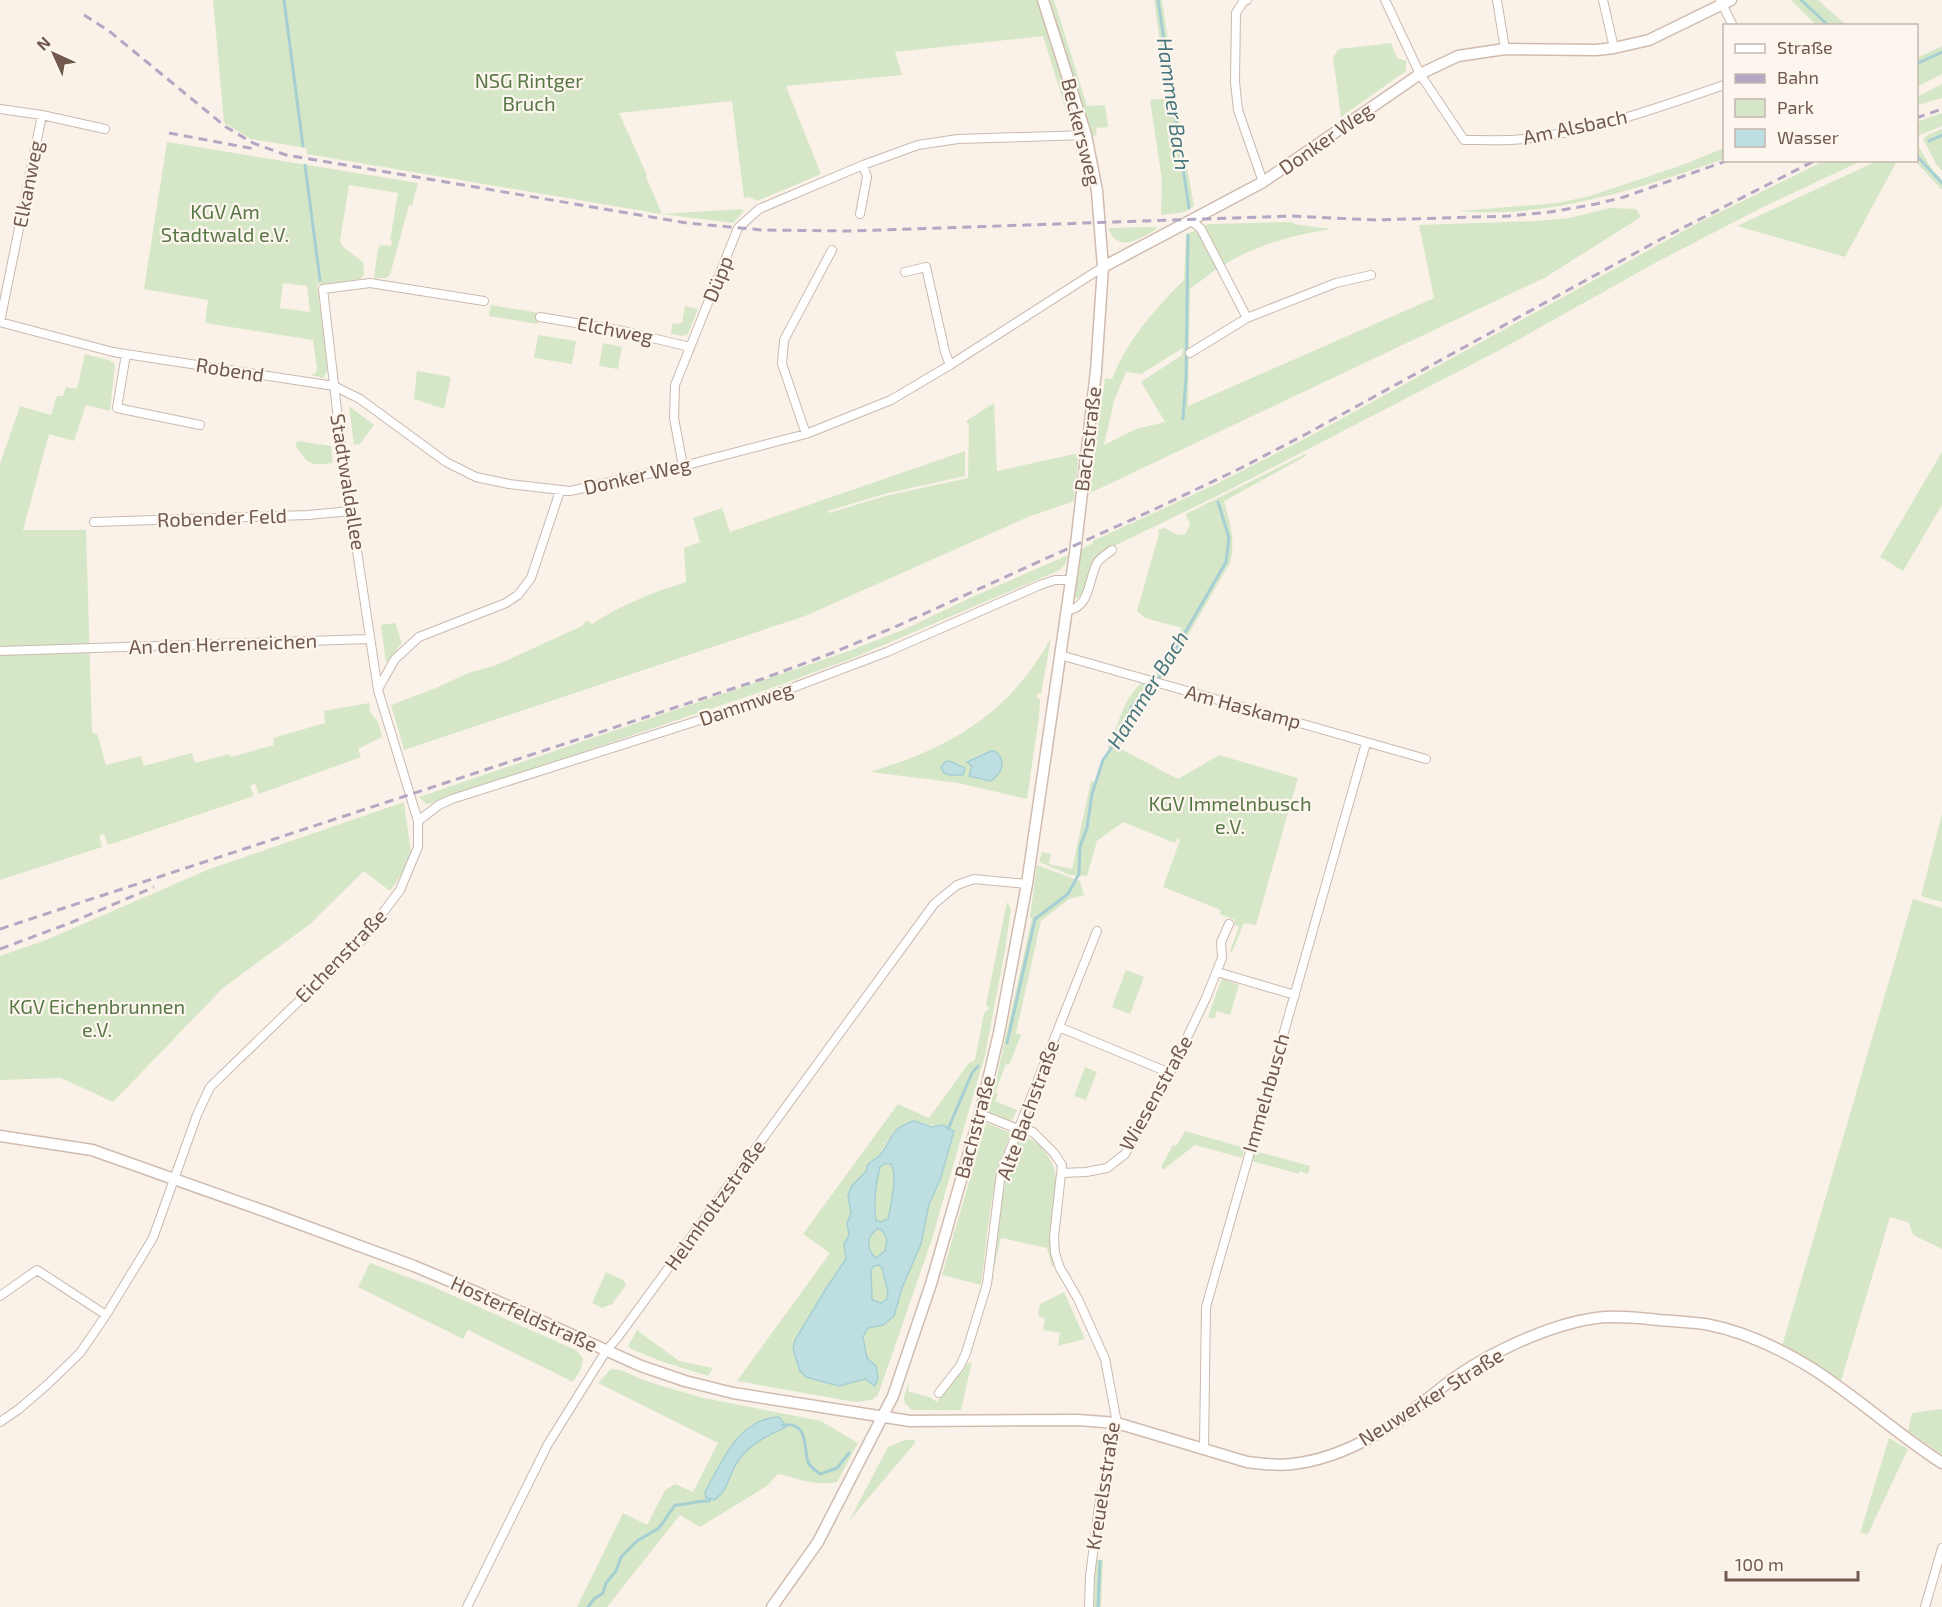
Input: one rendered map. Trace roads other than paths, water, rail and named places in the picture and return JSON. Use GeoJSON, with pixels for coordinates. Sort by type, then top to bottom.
{"type":"FeatureCollection","features":[{"type":"Feature","properties":{"kind":"street","name":"Beckersweg"},"geometry":{"type":"LineString","coordinates":[[1043,0],[1086,135],[1097,191],[1103,267]]}},
{"type":"Feature","properties":{"kind":"street"},"geometry":{"type":"LineString","coordinates":[[1247,0],[1236,13],[1235,82],[1238,110],[1263,182]]}},
{"type":"Feature","properties":{"kind":"street"},"geometry":{"type":"LineString","coordinates":[[1385,0],[1420,74]]}},
{"type":"Feature","properties":{"kind":"street"},"geometry":{"type":"LineString","coordinates":[[1497,0],[1505,49]]}},
{"type":"Feature","properties":{"kind":"street"},"geometry":{"type":"LineString","coordinates":[[1603,0],[1614,48]]}},
{"type":"Feature","properties":{"kind":"street"},"geometry":{"type":"LineString","coordinates":[[1725,1],[1732,24]]}},
{"type":"Feature","properties":{"kind":"street","name":"Donker Weg"},"geometry":{"type":"LineString","coordinates":[[334,386],[360,399],[446,462],[476,477],[560,491],[570,491],[682,466],[806,434],[891,400],[1103,267],[1263,182],[1420,74],[1458,56],[1505,49],[1596,50],[1614,48],[1649,40],[1725,1]]}},
{"type":"Feature","properties":{"kind":"street","name":"Am Alsbach"},"geometry":{"type":"LineString","coordinates":[[1420,74],[1464,140],[1523,140],[1557,134],[1636,114],[1723,86]]}},
{"type":"Feature","properties":{"kind":"street","name":"Elkanweg"},"geometry":{"type":"LineString","coordinates":[[0,109],[42,115],[105,129]]}},
{"type":"Feature","properties":{"kind":"street","name":"Elkanweg"},"geometry":{"type":"LineString","coordinates":[[0,322],[42,115]]}},
{"type":"Feature","properties":{"kind":"street","name":"Düpp"},"geometry":{"type":"LineString","coordinates":[[682,466],[674,418],[675,385],[738,228],[759,209],[863,165],[918,145],[958,139],[1086,135]]}},
{"type":"Feature","properties":{"kind":"street"},"geometry":{"type":"LineString","coordinates":[[860,214],[867,177],[863,165]]}},
{"type":"Feature","properties":{"kind":"street"},"geometry":{"type":"LineString","coordinates":[[1191,220],[1201,229],[1247,318]]}},
{"type":"Feature","properties":{"kind":"street"},"geometry":{"type":"LineString","coordinates":[[806,434],[782,364],[784,340],[832,250]]}},
{"type":"Feature","properties":{"kind":"street"},"geometry":{"type":"LineString","coordinates":[[905,272],[926,267],[950,365]]}},
{"type":"Feature","properties":{"kind":"street","name":"Bachstraße"},"geometry":{"type":"LineString","coordinates":[[772,1607],[818,1542],[893,1396],[917,1328],[980,1114],[999,1033],[1027,884],[1067,610],[1096,371],[1103,267]]}},
{"type":"Feature","properties":{"kind":"street"},"geometry":{"type":"LineString","coordinates":[[1190,353],[1247,318],[1336,283],[1371,275]]}},
{"type":"Feature","properties":{"kind":"street","name":"Stadtwaldallee"},"geometry":{"type":"LineString","coordinates":[[378,690],[351,511],[323,289],[370,284],[390,285],[484,301]]}},
{"type":"Feature","properties":{"kind":"street","name":"Elchweg"},"geometry":{"type":"LineString","coordinates":[[540,317],[623,331],[690,347]]}},
{"type":"Feature","properties":{"kind":"street","name":"Robend"},"geometry":{"type":"LineString","coordinates":[[0,322],[126,354],[334,386]]}},
{"type":"Feature","properties":{"kind":"street"},"geometry":{"type":"LineString","coordinates":[[126,354],[117,408],[200,425]]}},
{"type":"Feature","properties":{"kind":"street"},"geometry":{"type":"LineString","coordinates":[[378,690],[394,659],[419,637],[506,603],[518,595],[531,578],[560,491]]}},
{"type":"Feature","properties":{"kind":"street","name":"Robender Feld"},"geometry":{"type":"LineString","coordinates":[[94,522],[308,515],[351,511]]}},
{"type":"Feature","properties":{"kind":"street"},"geometry":{"type":"LineString","coordinates":[[1067,610],[1074,610],[1082,604],[1097,564],[1112,550]]}},
{"type":"Feature","properties":{"kind":"street","name":"Dammweg"},"geometry":{"type":"LineString","coordinates":[[418,820],[452,799],[744,706],[887,652],[1048,582],[1071,580]]}},
{"type":"Feature","properties":{"kind":"street","name":"An den Herreneichen"},"geometry":{"type":"LineString","coordinates":[[0,651],[369,639]]}},
{"type":"Feature","properties":{"kind":"street","name":"Am Haskamp"},"geometry":{"type":"LineString","coordinates":[[1060,655],[1426,759]]}},
{"type":"Feature","properties":{"kind":"street","name":"Eichenstraße"},"geometry":{"type":"LineString","coordinates":[[0,1422],[41,1390],[80,1353],[106,1315],[153,1238],[197,1115],[210,1087],[363,939],[400,890],[418,847],[418,820],[378,690]]}},
{"type":"Feature","properties":{"kind":"street","name":"Immelnbusch"},"geometry":{"type":"LineString","coordinates":[[1204,1448],[1206,1307],[1366,743]]}},
{"type":"Feature","properties":{"kind":"street","name":"Helmholtzstraße"},"geometry":{"type":"LineString","coordinates":[[467,1607],[548,1444],[606,1351],[939,898],[957,885],[974,879],[1027,884]]}},
{"type":"Feature","properties":{"kind":"street","name":"Wiesenstraße"},"geometry":{"type":"LineString","coordinates":[[1062,1173],[1107,1168],[1125,1154],[1170,1073],[1217,972],[1222,958],[1221,942],[1229,924]]}},
{"type":"Feature","properties":{"kind":"street","name":"Alte Bachstraße"},"geometry":{"type":"LineString","coordinates":[[939,1393],[960,1366],[969,1344],[987,1284],[1001,1173],[1097,931]]}},
{"type":"Feature","properties":{"kind":"street"},"geometry":{"type":"LineString","coordinates":[[1217,972],[1295,995]]}},
{"type":"Feature","properties":{"kind":"street"},"geometry":{"type":"LineString","coordinates":[[1059,1027],[1170,1073]]}},
{"type":"Feature","properties":{"kind":"street"},"geometry":{"type":"LineString","coordinates":[[980,1114],[1018,1129],[1033,1132],[1062,1165],[1062,1173]]}},
{"type":"Feature","properties":{"kind":"street","name":"Hosterfeldstraße"},"geometry":{"type":"LineString","coordinates":[[0,1136],[92,1150],[414,1266],[648,1369],[685,1381],[733,1393],[882,1418]]}},
{"type":"Feature","properties":{"kind":"street","name":"Kreuelsstraße"},"geometry":{"type":"LineString","coordinates":[[1062,1173],[1054,1237],[1055,1253],[1060,1268],[1078,1299],[1105,1359],[1117,1423],[1099,1506],[1090,1576],[1089,1607]]}},
{"type":"Feature","properties":{"kind":"street"},"geometry":{"type":"LineString","coordinates":[[0,1296],[37,1270],[106,1315]]}},
{"type":"Feature","properties":{"kind":"street","name":"Neuwerker Straße"},"geometry":{"type":"LineString","coordinates":[[882,1418],[921,1421],[1078,1420],[1117,1423],[1247,1462],[1293,1464],[1351,1447],[1384,1431],[1407,1416],[1455,1377],[1481,1362],[1562,1325],[1598,1318],[1640,1318],[1705,1324],[1768,1345],[1814,1370],[1942,1463]]}},
{"type":"Feature","properties":{"kind":"street"},"geometry":{"type":"LineString","coordinates":[[1924,1607],[1942,1548]]}},
{"type":"Feature","properties":{"kind":"water"},"geometry":{"type":"Polygon","coordinates":[[[995,751],[1001,759],[1002,767],[998,775],[990,781],[969,776],[972,766],[967,762],[995,751]]]}},
{"type":"Feature","properties":{"kind":"water"},"geometry":{"type":"Polygon","coordinates":[[[949,761],[965,768],[963,775],[944,773],[941,767],[949,761]]]}},
{"type":"Feature","properties":{"kind":"water"},"geometry":{"type":"Polygon","coordinates":[[[914,1121],[932,1127],[943,1125],[954,1131],[940,1180],[929,1204],[921,1244],[902,1288],[894,1316],[883,1325],[868,1328],[863,1337],[867,1358],[876,1366],[878,1378],[875,1386],[865,1379],[839,1386],[806,1377],[800,1371],[793,1349],[795,1340],[846,1259],[844,1244],[849,1235],[847,1224],[851,1213],[848,1196],[851,1187],[867,1170],[868,1164],[884,1150],[892,1135],[905,1124],[914,1121]],[[886,1163],[880,1167],[875,1193],[876,1220],[880,1222],[888,1219],[893,1191],[893,1169],[891,1164],[886,1163]],[[877,1229],[869,1239],[869,1247],[876,1258],[885,1251],[887,1239],[882,1230],[877,1229]],[[879,1265],[874,1266],[871,1270],[872,1300],[881,1303],[887,1299],[888,1292],[882,1268],[879,1265]]]}},
{"type":"Feature","properties":{"kind":"water"},"geometry":{"type":"Polygon","coordinates":[[[777,1417],[786,1427],[746,1451],[736,1464],[722,1493],[714,1500],[706,1498],[705,1492],[733,1444],[752,1426],[763,1420],[777,1417]]]}},
{"type":"Feature","properties":{"kind":"waterway"},"geometry":{"type":"LineString","coordinates":[[284,0],[303,146]]}},
{"type":"Feature","properties":{"kind":"waterway","name":"Hammer Bach"},"geometry":{"type":"LineString","coordinates":[[1158,0],[1189,208]]}},
{"type":"Feature","properties":{"kind":"waterway"},"geometry":{"type":"LineString","coordinates":[[1801,0],[1827,24]]}},
{"type":"Feature","properties":{"kind":"waterway"},"geometry":{"type":"LineString","coordinates":[[1918,63],[1942,52]]}},
{"type":"Feature","properties":{"kind":"waterway"},"geometry":{"type":"LineString","coordinates":[[1929,141],[1942,135]]}},
{"type":"Feature","properties":{"kind":"waterway"},"geometry":{"type":"LineString","coordinates":[[1918,157],[1942,183]]}},
{"type":"Feature","properties":{"kind":"waterway"},"geometry":{"type":"LineString","coordinates":[[305,165],[320,280]]}},
{"type":"Feature","properties":{"kind":"waterway","name":"Hammer Bach"},"geometry":{"type":"LineString","coordinates":[[1183,419],[1186,377],[1188,235]]}},
{"type":"Feature","properties":{"kind":"waterway","name":"Hammer Bach"},"geometry":{"type":"LineString","coordinates":[[1007,1043],[1035,919],[1068,894],[1079,874],[1080,847],[1087,828],[1092,794],[1103,760],[1122,733],[1131,708],[1159,678],[1226,562],[1229,538],[1218,502]]}},
{"type":"Feature","properties":{"kind":"waterway","name":"Hammer Bach"},"geometry":{"type":"LineString","coordinates":[[948,1129],[972,1073],[978,1066]]}},
{"type":"Feature","properties":{"kind":"waterway","name":"Hammer Bach"},"geometry":{"type":"LineString","coordinates":[[783,1425],[792,1425],[802,1432],[809,1464],[820,1474],[837,1468],[849,1453]]}},
{"type":"Feature","properties":{"kind":"waterway"},"geometry":{"type":"LineString","coordinates":[[1105,1501],[1108,1482]]}},
{"type":"Feature","properties":{"kind":"waterway","name":"Hammer Bach"},"geometry":{"type":"LineString","coordinates":[[588,1607],[603,1593],[621,1557],[637,1541],[659,1528],[675,1505],[709,1501],[710,1499]]}},
{"type":"Feature","properties":{"kind":"waterway"},"geometry":{"type":"LineString","coordinates":[[1098,1607],[1100,1561]]}},
{"type":"Feature","properties":{"kind":"railway"},"geometry":{"type":"LineString","coordinates":[[84,15],[109,31],[226,127],[253,143],[286,155],[687,223],[762,230],[851,231],[1291,216],[1375,220],[1509,216],[1550,212],[1624,197],[1723,162]]}},
{"type":"Feature","properties":{"kind":"railway"},"geometry":{"type":"LineString","coordinates":[[1918,117],[1942,109]]}},
{"type":"Feature","properties":{"kind":"railway"},"geometry":{"type":"LineString","coordinates":[[169,133],[255,149]]}},
{"type":"Feature","properties":{"kind":"railway"},"geometry":{"type":"LineString","coordinates":[[0,929],[762,679],[895,627],[1241,468],[1661,239],[1812,162]]}},
{"type":"Feature","properties":{"kind":"railway"},"geometry":{"type":"LineString","coordinates":[[0,949],[70,923],[154,887]]}},
{"type":"Feature","properties":{"kind":"park label","name":"NSG Rintger Bruch"},"geometry":{"type":"Point","coordinates":[529,92]}},
{"type":"Feature","properties":{"kind":"park label","name":"KGV Am Stadtwald e.V."},"geometry":{"type":"Point","coordinates":[225,224]}},
{"type":"Feature","properties":{"kind":"park label","name":"KGV Immelnbusch e.V."},"geometry":{"type":"Point","coordinates":[1230,816]}},
{"type":"Feature","properties":{"kind":"park label","name":"KGV Eichenbrunnen e.V."},"geometry":{"type":"Point","coordinates":[97,1018]}}]}
